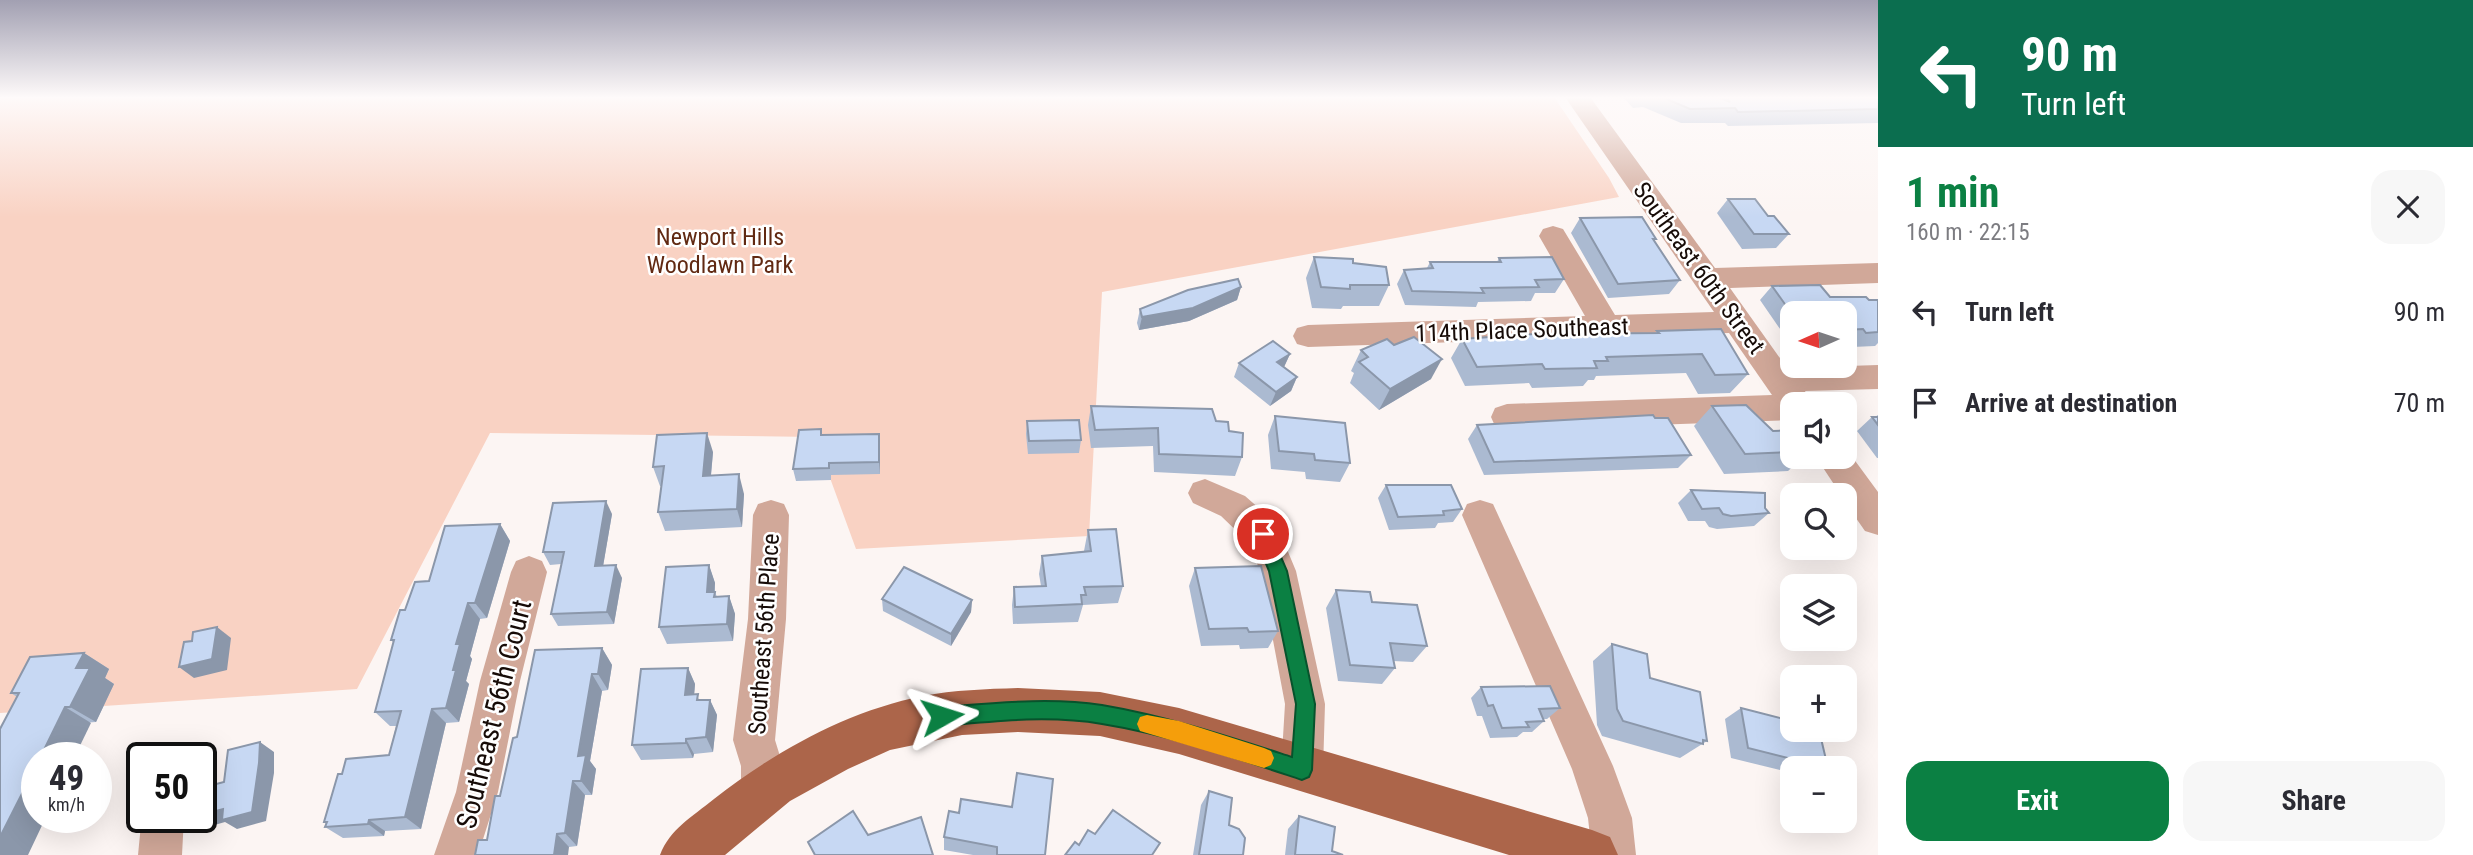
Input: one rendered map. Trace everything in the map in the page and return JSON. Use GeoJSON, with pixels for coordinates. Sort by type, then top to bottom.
{"type":"FeatureCollection","features":[{"type":"Feature","properties":{"kind":"main road"},"geometry":{"type":"LineString","coordinates":[[685,855],[773,784],[831,752],[886,728],[962,713],[1018,710],[1100,714],[1179,731],[1592,855]]}},
{"type":"Feature","properties":{"kind":"street","name":"Southeast 60th Street"},"geometry":{"type":"LineString","coordinates":[[1605,137],[1785,392]]}},
{"type":"Feature","properties":{"kind":"street"},"geometry":{"type":"LineString","coordinates":[[1553,236],[1607,327]]}},
{"type":"Feature","properties":{"kind":"street"},"geometry":{"type":"LineString","coordinates":[[1706,279],[1878,273]]}},
{"type":"Feature","properties":{"kind":"street","name":"114th Place Southeast"},"geometry":{"type":"LineString","coordinates":[[1308,336],[1736,322]]}},
{"type":"Feature","properties":{"kind":"street"},"geometry":{"type":"LineString","coordinates":[[1811,392],[1878,377]]}},
{"type":"Feature","properties":{"kind":"street"},"geometry":{"type":"LineString","coordinates":[[1507,417],[1780,398]]}},
{"type":"Feature","properties":{"kind":"street"},"geometry":{"type":"LineString","coordinates":[[1842,469],[1878,520]]}},
{"type":"Feature","properties":{"kind":"street"},"geometry":{"type":"LineString","coordinates":[[1205,493],[1233,506],[1263,534],[1278,571],[1305,704],[1302,770]]}},
{"type":"Feature","properties":{"kind":"street","name":"Southeast 56th Place"},"geometry":{"type":"LineString","coordinates":[[761,794],[762,766],[754,740],[767,619],[771,515]]}},
{"type":"Feature","properties":{"kind":"street"},"geometry":{"type":"LineString","coordinates":[[1480,515],[1592,766],[1610,818],[1614,855]]}},
{"type":"Feature","properties":{"kind":"street","name":"Southeast 56th Court"},"geometry":{"type":"LineString","coordinates":[[456,855],[477,792],[500,681],[529,572]]}},
{"type":"Feature","properties":{"kind":"street"},"geometry":{"type":"LineString","coordinates":[[160,855],[161,833]]}},
{"type":"Feature","properties":{"kind":"green space","name":"Newport Hills Woodlawn Park"},"geometry":{"type":"Polygon","coordinates":[[[0,137],[1581,137],[1619,197],[1102,292],[1089,536],[856,549],[815,437],[490,433],[357,689],[0,713],[0,137]]]}},
{"type":"Feature","properties":{"kind":"building"},"geometry":{"type":"Polygon","coordinates":[[[1728,199],[1755,199],[1768,216],[1774,216],[1789,234],[1754,234],[1728,199]]]}},
{"type":"Feature","properties":{"kind":"building"},"geometry":{"type":"Polygon","coordinates":[[[1642,217],[1680,280],[1618,284],[1580,218],[1642,217]]]}},
{"type":"Feature","properties":{"kind":"building"},"geometry":{"type":"Polygon","coordinates":[[[1314,257],[1353,259],[1353,263],[1386,267],[1389,285],[1350,285],[1350,289],[1321,287],[1314,257]]]}},
{"type":"Feature","properties":{"kind":"building"},"geometry":{"type":"Polygon","coordinates":[[[1552,257],[1564,279],[1535,280],[1539,287],[1481,288],[1484,293],[1412,291],[1404,270],[1433,268],[1430,262],[1501,262],[1499,258],[1552,257]]]}},
{"type":"Feature","properties":{"kind":"building"},"geometry":{"type":"Polygon","coordinates":[[[1238,279],[1241,287],[1193,308],[1142,317],[1140,309],[1188,290],[1238,279]]]}},
{"type":"Feature","properties":{"kind":"building"},"geometry":{"type":"Polygon","coordinates":[[[1820,285],[1830,297],[1866,297],[1869,300],[1878,300],[1878,332],[1866,333],[1863,329],[1857,329],[1857,301],[1783,301],[1772,286],[1820,285]]]}},
{"type":"Feature","properties":{"kind":"building"},"geometry":{"type":"Polygon","coordinates":[[[1721,329],[1748,374],[1715,375],[1702,354],[1606,357],[1608,361],[1594,361],[1597,368],[1545,369],[1542,364],[1477,367],[1462,339],[1535,334],[1659,333],[1657,331],[1721,329]]]}},
{"type":"Feature","properties":{"kind":"building"},"geometry":{"type":"Polygon","coordinates":[[[1414,337],[1442,359],[1390,389],[1359,362],[1368,357],[1361,350],[1387,339],[1394,345],[1414,337]]]}},
{"type":"Feature","properties":{"kind":"building"},"geometry":{"type":"Polygon","coordinates":[[[1273,341],[1290,354],[1277,362],[1297,377],[1276,392],[1239,363],[1273,341]]]}},
{"type":"Feature","properties":{"kind":"building"},"geometry":{"type":"Polygon","coordinates":[[[1746,405],[1773,431],[1780,431],[1780,453],[1745,454],[1712,406],[1746,405]]]}},
{"type":"Feature","properties":{"kind":"building"},"geometry":{"type":"Polygon","coordinates":[[[1091,406],[1212,409],[1216,421],[1228,422],[1229,431],[1243,433],[1242,457],[1159,454],[1158,428],[1095,430],[1091,406]]]}},
{"type":"Feature","properties":{"kind":"building"},"geometry":{"type":"Polygon","coordinates":[[[1653,415],[1655,418],[1668,418],[1691,455],[1494,462],[1477,425],[1653,415]]]}},
{"type":"Feature","properties":{"kind":"building"},"geometry":{"type":"Polygon","coordinates":[[[1275,416],[1345,423],[1350,463],[1315,460],[1314,454],[1279,451],[1275,416]]]}},
{"type":"Feature","properties":{"kind":"building"},"geometry":{"type":"Polygon","coordinates":[[[1079,420],[1081,440],[1029,441],[1027,421],[1079,420]]]}},
{"type":"Feature","properties":{"kind":"building"},"geometry":{"type":"Polygon","coordinates":[[[821,429],[821,435],[879,434],[879,462],[829,463],[829,468],[793,469],[799,430],[821,429]]]}},
{"type":"Feature","properties":{"kind":"building"},"geometry":{"type":"Polygon","coordinates":[[[707,433],[703,476],[739,474],[737,509],[658,512],[664,466],[653,467],[657,435],[707,433]]]}},
{"type":"Feature","properties":{"kind":"building"},"geometry":{"type":"Polygon","coordinates":[[[1386,485],[1451,485],[1462,509],[1443,511],[1444,515],[1398,517],[1386,485]]]}},
{"type":"Feature","properties":{"kind":"building"},"geometry":{"type":"Polygon","coordinates":[[[1691,490],[1765,493],[1765,508],[1769,513],[1731,516],[1723,514],[1719,508],[1702,509],[1691,490]]]}},
{"type":"Feature","properties":{"kind":"building"},"geometry":{"type":"Polygon","coordinates":[[[606,501],[595,566],[616,565],[607,612],[551,614],[564,552],[543,552],[553,503],[606,501]]]}},
{"type":"Feature","properties":{"kind":"building"},"geometry":{"type":"Polygon","coordinates":[[[500,524],[475,603],[468,603],[456,644],[460,644],[453,670],[456,670],[446,708],[432,709],[405,817],[369,820],[368,824],[325,827],[327,822],[324,822],[338,774],[342,774],[346,759],[389,755],[401,711],[375,712],[394,640],[391,640],[400,610],[405,610],[415,582],[429,581],[445,526],[500,524]]]}},
{"type":"Feature","properties":{"kind":"building"},"geometry":{"type":"Polygon","coordinates":[[[1116,529],[1123,586],[1084,587],[1086,595],[1081,595],[1082,604],[1015,607],[1014,587],[1046,586],[1042,556],[1091,551],[1088,530],[1116,529]]]}},
{"type":"Feature","properties":{"kind":"building"},"geometry":{"type":"Polygon","coordinates":[[[709,565],[707,592],[715,592],[714,597],[729,596],[727,624],[659,627],[666,567],[709,565]]]}},
{"type":"Feature","properties":{"kind":"building"},"geometry":{"type":"Polygon","coordinates":[[[1261,566],[1278,631],[1249,632],[1247,628],[1209,629],[1195,568],[1261,566]]]}},
{"type":"Feature","properties":{"kind":"building"},"geometry":{"type":"Polygon","coordinates":[[[904,567],[972,600],[951,634],[882,599],[904,567]]]}},
{"type":"Feature","properties":{"kind":"building"},"geometry":{"type":"Polygon","coordinates":[[[1336,590],[1370,592],[1372,602],[1417,605],[1427,646],[1390,643],[1395,668],[1350,665],[1336,590]]]}},
{"type":"Feature","properties":{"kind":"building"},"geometry":{"type":"Polygon","coordinates":[[[217,627],[212,659],[179,667],[184,642],[192,641],[193,632],[217,627]]]}},
{"type":"Feature","properties":{"kind":"building"},"geometry":{"type":"Polygon","coordinates":[[[1612,644],[1647,654],[1650,678],[1700,692],[1707,741],[1703,740],[1703,744],[1623,721],[1617,709],[1612,644]]]}},
{"type":"Feature","properties":{"kind":"building"},"geometry":{"type":"Polygon","coordinates":[[[602,648],[598,674],[592,674],[578,756],[586,755],[581,781],[573,781],[565,833],[557,834],[554,855],[475,855],[478,840],[487,840],[495,796],[500,796],[513,738],[517,737],[535,650],[602,648]]]}},
{"type":"Feature","properties":{"kind":"building"},"geometry":{"type":"Polygon","coordinates":[[[84,653],[76,668],[90,668],[70,707],[65,707],[48,742],[21,742],[21,796],[0,837],[0,729],[19,693],[11,693],[30,657],[84,653]]]}},
{"type":"Feature","properties":{"kind":"building"},"geometry":{"type":"Polygon","coordinates":[[[688,668],[685,695],[698,694],[697,700],[710,700],[706,737],[686,739],[686,743],[632,745],[641,669],[688,668]]]}},
{"type":"Feature","properties":{"kind":"building"},"geometry":{"type":"Polygon","coordinates":[[[1550,686],[1560,708],[1539,709],[1544,721],[1526,722],[1529,727],[1502,728],[1493,705],[1488,706],[1481,687],[1550,686]]]}},
{"type":"Feature","properties":{"kind":"building"},"geometry":{"type":"Polygon","coordinates":[[[1741,708],[1780,718],[1780,742],[1822,742],[1825,756],[1780,756],[1748,748],[1741,708]]]}},
{"type":"Feature","properties":{"kind":"building"},"geometry":{"type":"Polygon","coordinates":[[[260,742],[252,812],[222,820],[223,809],[217,811],[217,784],[224,782],[228,750],[260,742]]]}},
{"type":"Feature","properties":{"kind":"building"},"geometry":{"type":"Polygon","coordinates":[[[1017,773],[1053,779],[1045,855],[997,855],[997,847],[944,837],[949,811],[959,813],[961,799],[1012,807],[1017,773]]]}},
{"type":"Feature","properties":{"kind":"building"},"geometry":{"type":"Polygon","coordinates":[[[1209,791],[1232,798],[1229,825],[1239,829],[1245,838],[1243,855],[1199,855],[1209,791]]]}},
{"type":"Feature","properties":{"kind":"building"},"geometry":{"type":"Polygon","coordinates":[[[1113,810],[1160,843],[1152,855],[1065,855],[1075,842],[1079,845],[1088,830],[1095,834],[1113,810]]]}},
{"type":"Feature","properties":{"kind":"building"},"geometry":{"type":"Polygon","coordinates":[[[853,811],[868,835],[921,817],[933,855],[815,855],[808,842],[853,811]]]}},
{"type":"Feature","properties":{"kind":"building"},"geometry":{"type":"Polygon","coordinates":[[[1299,816],[1335,827],[1332,851],[1343,855],[1295,855],[1299,816]]]}},
{"type":"Feature","properties":{"kind":"slow traffic"},"geometry":{"type":"LineString","coordinates":[[1147,724],[1179,731],[1264,758]]}},
{"type":"Feature","properties":{"kind":"route"},"geometry":{"type":"LineString","coordinates":[[942,716],[1018,710],[1100,714],[1179,731],[1302,770],[1305,704],[1278,571],[1263,534]]}}]}
